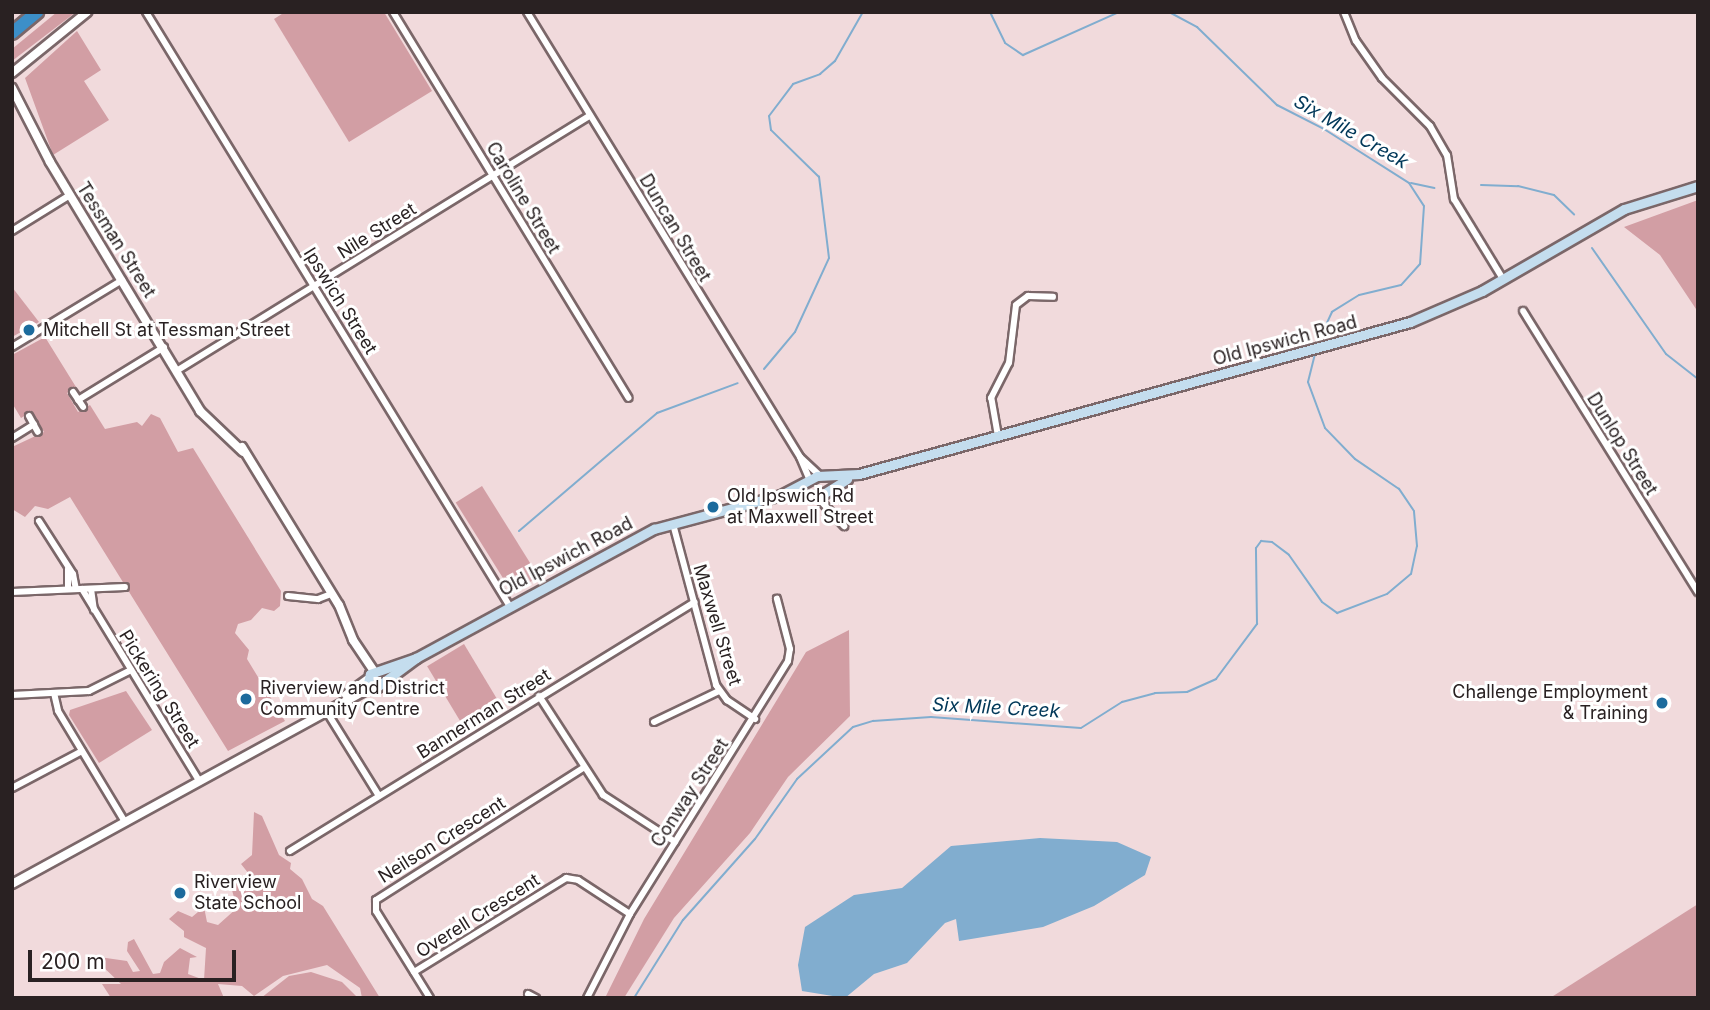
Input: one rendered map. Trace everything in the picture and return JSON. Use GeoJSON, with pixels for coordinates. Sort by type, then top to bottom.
{"type":"FeatureCollection","features":[{"type":"Feature","properties":{"kind":"highway"},"geometry":{"type":"LineString","coordinates":[[12,33],[37,12]]}},
{"type":"Feature","properties":{"kind":"main road","name":"Old Ipswich Road"},"geometry":{"type":"LineString","coordinates":[[373,679],[631,539],[673,524],[782,495],[822,477],[859,474],[1424,317],[1503,279],[1624,209],[1698,186]]}},
{"type":"Feature","properties":{"kind":"main road","name":"Old Ipswich Road"},"geometry":{"type":"LineString","coordinates":[[782,495],[821,494],[859,474]]}},
{"type":"Feature","properties":{"kind":"main road"},"geometry":{"type":"LineString","coordinates":[[821,494],[822,477]]}},
{"type":"Feature","properties":{"kind":"main road"},"geometry":{"type":"LineString","coordinates":[[809,482],[821,494]]}},
{"type":"Feature","properties":{"kind":"street"},"geometry":{"type":"LineString","coordinates":[[12,73],[87,12]]}},
{"type":"Feature","properties":{"kind":"street","name":"Ipswich Street"},"geometry":{"type":"LineString","coordinates":[[146,12],[509,605]]}},
{"type":"Feature","properties":{"kind":"street","name":"Caroline Street"},"geometry":{"type":"LineString","coordinates":[[393,12],[629,398]]}},
{"type":"Feature","properties":{"kind":"street","name":"Duncan Street"},"geometry":{"type":"LineString","coordinates":[[527,12],[800,457],[809,482]]}},
{"type":"Feature","properties":{"kind":"street"},"geometry":{"type":"LineString","coordinates":[[1344,12],[1356,41],[1382,78],[1430,126],[1447,155],[1454,199],[1503,279]]}},
{"type":"Feature","properties":{"kind":"street","name":"Tessman Street"},"geometry":{"type":"LineString","coordinates":[[12,88],[70,195],[200,405],[237,440],[331,594],[373,679]]}},
{"type":"Feature","properties":{"kind":"street","name":"Nile Street"},"geometry":{"type":"LineString","coordinates":[[178,370],[590,116]]}},
{"type":"Feature","properties":{"kind":"street"},"geometry":{"type":"LineString","coordinates":[[12,231],[70,195]]}},
{"type":"Feature","properties":{"kind":"street"},"geometry":{"type":"LineString","coordinates":[[12,347],[122,280]]}},
{"type":"Feature","properties":{"kind":"street"},"geometry":{"type":"LineString","coordinates":[[998,436],[992,398],[1009,363],[1016,305],[1028,296],[1053,297]]}},
{"type":"Feature","properties":{"kind":"street","name":"Dunlop Street"},"geometry":{"type":"LineString","coordinates":[[1523,311],[1695,582],[1698,592]]}},
{"type":"Feature","properties":{"kind":"street"},"geometry":{"type":"LineString","coordinates":[[78,400],[164,347]]}},
{"type":"Feature","properties":{"kind":"street"},"geometry":{"type":"LineString","coordinates":[[73,392],[83,407]]}},
{"type":"Feature","properties":{"kind":"street"},"geometry":{"type":"LineString","coordinates":[[29,416],[38,432]]}},
{"type":"Feature","properties":{"kind":"street"},"geometry":{"type":"LineString","coordinates":[[12,438],[34,424]]}},
{"type":"Feature","properties":{"kind":"street","name":"Duncan Street"},"geometry":{"type":"LineString","coordinates":[[800,457],[822,477]]}},
{"type":"Feature","properties":{"kind":"street"},"geometry":{"type":"LineString","coordinates":[[821,494],[844,526]]}},
{"type":"Feature","properties":{"kind":"street","name":"Pickering Street"},"geometry":{"type":"LineString","coordinates":[[39,522],[67,568],[75,589],[94,612],[199,781]]}},
{"type":"Feature","properties":{"kind":"street","name":"Maxwell Street"},"geometry":{"type":"LineString","coordinates":[[673,524],[719,691],[755,719]]}},
{"type":"Feature","properties":{"kind":"street"},"geometry":{"type":"LineString","coordinates":[[12,592],[125,587]]}},
{"type":"Feature","properties":{"kind":"street","name":"Pickering Street"},"geometry":{"type":"LineString","coordinates":[[91,589],[94,612]]}},
{"type":"Feature","properties":{"kind":"street"},"geometry":{"type":"LineString","coordinates":[[288,596],[318,599],[331,594]]}},
{"type":"Feature","properties":{"kind":"street","name":"Conway Street"},"geometry":{"type":"LineString","coordinates":[[587,998],[630,914],[755,719],[790,654],[777,599]]}},
{"type":"Feature","properties":{"kind":"street","name":"Bannerman Street"},"geometry":{"type":"LineString","coordinates":[[290,851],[694,602]]}},
{"type":"Feature","properties":{"kind":"street"},"geometry":{"type":"LineString","coordinates":[[12,695],[89,691],[131,670]]}},
{"type":"Feature","properties":{"kind":"street","name":"Old Ipswich Road"},"geometry":{"type":"LineString","coordinates":[[12,884],[199,781],[373,679]]}},
{"type":"Feature","properties":{"kind":"street"},"geometry":{"type":"LineString","coordinates":[[654,722],[719,691]]}},
{"type":"Feature","properties":{"kind":"street"},"geometry":{"type":"LineString","coordinates":[[54,693],[58,711],[125,822]]}},
{"type":"Feature","properties":{"kind":"street"},"geometry":{"type":"LineString","coordinates":[[539,696],[583,768],[608,799],[675,842]]}},
{"type":"Feature","properties":{"kind":"street"},"geometry":{"type":"LineString","coordinates":[[325,709],[379,796]]}},
{"type":"Feature","properties":{"kind":"street"},"geometry":{"type":"LineString","coordinates":[[12,788],[82,751]]}},
{"type":"Feature","properties":{"kind":"street","name":"Neilson Crescent"},"geometry":{"type":"LineString","coordinates":[[430,998],[376,911],[379,896],[583,768]]}},
{"type":"Feature","properties":{"kind":"street","name":"Overell Crescent"},"geometry":{"type":"LineString","coordinates":[[414,972],[566,878],[578,880],[630,914]]}},
{"type":"Feature","properties":{"kind":"street"},"geometry":{"type":"LineString","coordinates":[[528,994],[536,998]]}},
{"type":"Feature","properties":{"kind":"shaded area"},"geometry":{"type":"Polygon","coordinates":[[[57,12],[76,12],[12,61],[12,49],[57,12]]]}},
{"type":"Feature","properties":{"kind":"shaded area"},"geometry":{"type":"Polygon","coordinates":[[[285,12],[384,12],[432,91],[349,142],[274,19],[285,12]]]}},
{"type":"Feature","properties":{"kind":"shaded area"},"geometry":{"type":"Polygon","coordinates":[[[77,31],[101,70],[84,81],[109,120],[53,155],[25,78],[77,31]]]}},
{"type":"Feature","properties":{"kind":"shaded area"},"geometry":{"type":"Polygon","coordinates":[[[1698,200],[1698,312],[1660,255],[1624,227],[1698,200]]]}},
{"type":"Feature","properties":{"kind":"shaded area"},"geometry":{"type":"Polygon","coordinates":[[[12,287],[39,322],[12,337],[12,287]]]}},
{"type":"Feature","properties":{"kind":"shaded area"},"geometry":{"type":"Polygon","coordinates":[[[45,337],[76,387],[67,393],[78,412],[90,405],[105,429],[137,422],[142,426],[151,414],[160,418],[178,452],[193,448],[281,591],[280,606],[274,611],[262,608],[251,620],[238,624],[235,633],[249,650],[247,659],[285,721],[228,751],[70,497],[48,509],[35,506],[25,517],[12,509],[12,447],[44,432],[31,412],[21,418],[12,403],[12,355],[45,337]]]}},
{"type":"Feature","properties":{"kind":"shaded area"},"geometry":{"type":"Polygon","coordinates":[[[482,486],[539,577],[512,593],[456,502],[482,486]]]}},
{"type":"Feature","properties":{"kind":"shaded area"},"geometry":{"type":"Polygon","coordinates":[[[849,630],[850,716],[788,777],[750,833],[674,918],[624,998],[605,998],[644,919],[806,652],[849,630]]]}},
{"type":"Feature","properties":{"kind":"shaded area"},"geometry":{"type":"Polygon","coordinates":[[[464,644],[502,707],[465,730],[427,666],[464,644]]]}},
{"type":"Feature","properties":{"kind":"shaded area"},"geometry":{"type":"Polygon","coordinates":[[[126,691],[152,730],[99,763],[69,715],[70,710],[126,691]]]}},
{"type":"Feature","properties":{"kind":"shaded area"},"geometry":{"type":"Polygon","coordinates":[[[254,812],[262,816],[279,855],[291,863],[290,869],[302,879],[312,899],[323,906],[380,998],[362,998],[360,988],[327,965],[283,976],[254,996],[242,986],[218,984],[224,998],[111,998],[102,984],[121,984],[97,961],[99,957],[127,961],[133,972],[140,971],[127,951],[128,942],[134,939],[153,974],[160,973],[164,962],[180,948],[197,957],[190,958],[188,974],[204,980],[206,948],[184,937],[184,931],[169,919],[178,911],[192,917],[198,912],[194,909],[204,907],[207,922],[218,925],[237,908],[230,883],[234,879],[246,891],[261,889],[241,864],[252,855],[254,812]]]}},
{"type":"Feature","properties":{"kind":"shaded area"},"geometry":{"type":"Polygon","coordinates":[[[1698,904],[1698,998],[1550,998],[1698,904]]]}},
{"type":"Feature","properties":{"kind":"shaded area"},"geometry":{"type":"Polygon","coordinates":[[[311,972],[342,982],[358,998],[261,998],[289,976],[311,972]]]}},
{"type":"Feature","properties":{"kind":"water"},"geometry":{"type":"Polygon","coordinates":[[[1040,838],[1117,842],[1151,857],[1145,875],[1094,906],[1043,927],[959,941],[956,919],[945,923],[907,963],[874,974],[845,998],[802,991],[798,965],[805,927],[854,895],[902,888],[951,846],[1040,838]]]}},
{"type":"Feature","properties":{"kind":"waterway"},"geometry":{"type":"LineString","coordinates":[[764,369],[795,332],[829,258],[819,177],[771,130],[769,116],[793,84],[820,74],[835,61],[863,12]]}},
{"type":"Feature","properties":{"kind":"waterway","name":"Six Mile Creek"},"geometry":{"type":"LineString","coordinates":[[990,12],[1005,43],[1023,55],[1119,12]]}},
{"type":"Feature","properties":{"kind":"waterway","name":"Six Mile Creek"},"geometry":{"type":"LineString","coordinates":[[1169,12],[1197,27],[1277,105],[1324,129],[1409,183],[1424,206],[1420,264],[1401,285],[1359,295],[1332,312],[1318,342]]}},
{"type":"Feature","properties":{"kind":"waterway"},"geometry":{"type":"LineString","coordinates":[[1411,183],[1434,188]]}},
{"type":"Feature","properties":{"kind":"waterway"},"geometry":{"type":"LineString","coordinates":[[1481,185],[1518,186],[1554,195],[1574,214]]}},
{"type":"Feature","properties":{"kind":"waterway"},"geometry":{"type":"LineString","coordinates":[[1592,248],[1666,354],[1698,379]]}},
{"type":"Feature","properties":{"kind":"waterway","name":"Six Mile Creek"},"geometry":{"type":"LineString","coordinates":[[634,998],[683,920],[755,839],[797,779],[853,727],[873,721],[931,717],[1081,728],[1122,702],[1155,693],[1187,692],[1216,679],[1257,624],[1256,548],[1261,541],[1272,542],[1289,555],[1322,602],[1337,613],[1387,594],[1411,574],[1417,546],[1414,511],[1399,489],[1355,459],[1325,428],[1308,382],[1316,351]]}},
{"type":"Feature","properties":{"kind":"waterway"},"geometry":{"type":"LineString","coordinates":[[519,531],[657,413],[738,383]]}},
{"type":"Feature","properties":{"kind":"place","name":"Mitchell St at Tessman Street"},"geometry":{"type":"Point","coordinates":[29,330]}},
{"type":"Feature","properties":{"kind":"place","name":"Old Ipswich Rd at Maxwell Street"},"geometry":{"type":"Point","coordinates":[713,507]}},
{"type":"Feature","properties":{"kind":"place","name":"Riverview and District Community Centre"},"geometry":{"type":"Point","coordinates":[246,699]}},
{"type":"Feature","properties":{"kind":"place","name":"Challenge Employment & Training"},"geometry":{"type":"Point","coordinates":[1662,703]}},
{"type":"Feature","properties":{"kind":"place","name":"Riverview State School"},"geometry":{"type":"Point","coordinates":[180,893]}}]}
